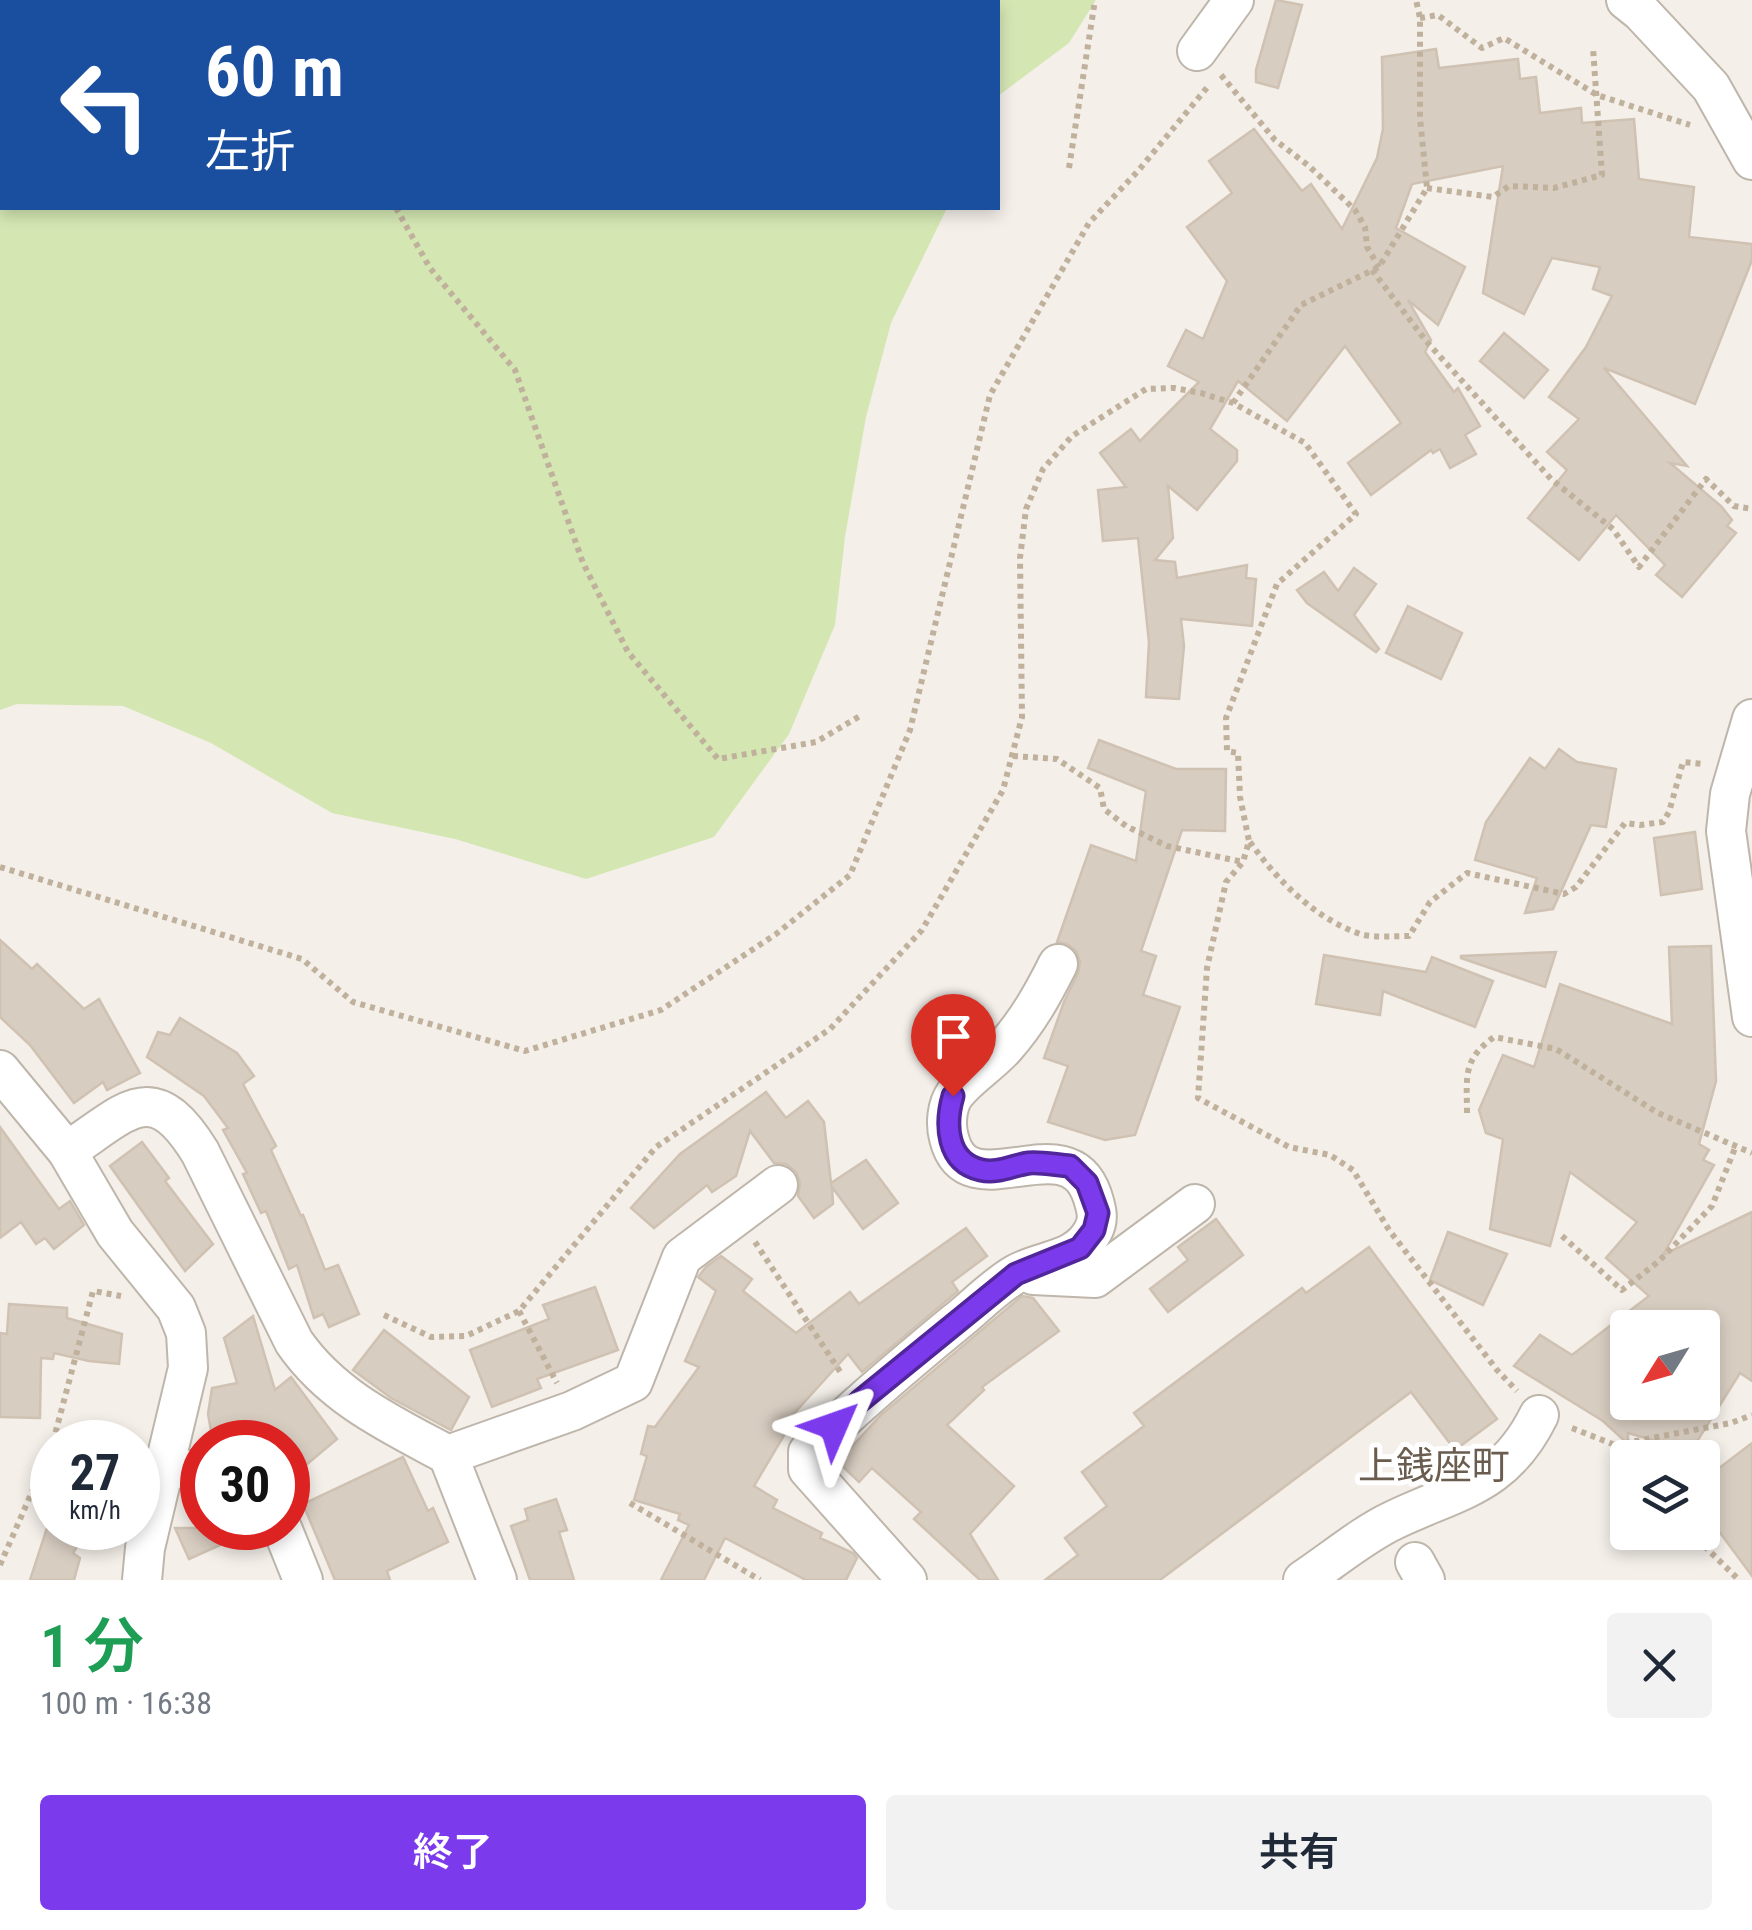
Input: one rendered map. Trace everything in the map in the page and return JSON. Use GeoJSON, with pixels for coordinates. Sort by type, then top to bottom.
{"type":"FeatureCollection","features":[{"type":"Feature","properties":{"kind":"street"},"geometry":{"type":"LineString","coordinates":[[1197,51],[1234,0]]}},
{"type":"Feature","properties":{"kind":"street"},"geometry":{"type":"LineString","coordinates":[[1626,0],[1703,79],[1752,160]]}},
{"type":"Feature","properties":{"kind":"street"},"geometry":{"type":"LineString","coordinates":[[1752,719],[1730,794],[1726,831],[1752,1017]]}},
{"type":"Feature","properties":{"kind":"street"},"geometry":{"type":"LineString","coordinates":[[895,1575],[808,1470],[808,1452],[860,1401],[1016,1274],[1080,1248],[1094,1230],[1098,1213],[1087,1183],[1070,1166],[1030,1163],[1001,1170],[978,1170],[954,1149],[946,1119],[953,1096],[1004,1048],[1040,1002],[1058,964]]}},
{"type":"Feature","properties":{"kind":"street"},"geometry":{"type":"LineString","coordinates":[[0,1070],[67,1151],[115,1233],[176,1308],[186,1333],[186,1420]]}},
{"type":"Feature","properties":{"kind":"street"},"geometry":{"type":"LineString","coordinates":[[67,1151],[132,1109],[149,1105],[167,1110],[184,1126],[294,1342],[310,1366],[378,1418],[448,1455],[497,1580]]}},
{"type":"Feature","properties":{"kind":"street"},"geometry":{"type":"LineString","coordinates":[[448,1455],[572,1411],[633,1382],[682,1257],[778,1185]]}},
{"type":"Feature","properties":{"kind":"street"},"geometry":{"type":"LineString","coordinates":[[1016,1274],[1096,1278],[1195,1204]]}},
{"type":"Feature","properties":{"kind":"street"},"geometry":{"type":"LineString","coordinates":[[1303,1580],[1391,1521],[1449,1499],[1502,1468],[1527,1439],[1539,1414]]}},
{"type":"Feature","properties":{"kind":"street"},"geometry":{"type":"LineString","coordinates":[[142,1580],[145,1548],[180,1479]]}},
{"type":"Feature","properties":{"kind":"street"},"geometry":{"type":"LineString","coordinates":[[291,1550],[303,1580]]}},
{"type":"Feature","properties":{"kind":"path"},"geometry":{"type":"LineString","coordinates":[[1069,168],[1095,0]]}},
{"type":"Feature","properties":{"kind":"path"},"geometry":{"type":"LineString","coordinates":[[1232,402],[1302,305],[1375,268],[1426,188],[1420,118],[1420,18],[1416,0]]}},
{"type":"Feature","properties":{"kind":"path"},"geometry":{"type":"LineString","coordinates":[[1420,18],[1438,16],[1482,48],[1504,38],[1597,94],[1692,126],[1674,93],[1703,79]]}},
{"type":"Feature","properties":{"kind":"path"},"geometry":{"type":"LineString","coordinates":[[1426,188],[1493,197],[1509,186],[1554,188],[1602,175],[1593,48]]}},
{"type":"Feature","properties":{"kind":"path"},"geometry":{"type":"LineString","coordinates":[[0,867],[302,958],[352,1002],[525,1051],[661,1010],[776,934],[850,875],[910,730],[990,395],[1089,224],[1219,73],[1275,140],[1355,210],[1365,227],[1375,268],[1426,341],[1552,479],[1613,529],[1639,567],[1706,479],[1734,506],[1752,509]]}},
{"type":"Feature","properties":{"kind":"path"},"geometry":{"type":"LineString","coordinates":[[397,210],[430,268],[515,370],[583,563],[628,652],[718,760],[816,742],[860,716]]}},
{"type":"Feature","properties":{"kind":"path"},"geometry":{"type":"LineString","coordinates":[[384,1315],[431,1337],[466,1336],[518,1310],[656,1147],[830,1030],[922,930],[1003,790],[1013,756],[1022,717],[1020,558],[1026,509],[1042,469],[1072,436],[1146,389],[1174,388],[1232,402],[1305,443],[1356,514],[1277,584],[1226,718],[1227,751],[1238,753],[1240,797],[1249,841],[1276,879],[1311,906],[1362,934],[1409,936],[1430,902],[1467,872],[1564,894],[1576,887],[1625,823],[1663,822],[1683,762],[1738,768]]}},
{"type":"Feature","properties":{"kind":"path"},"geometry":{"type":"LineString","coordinates":[[1013,756],[1058,759],[1100,788],[1104,809],[1126,826],[1167,846],[1243,862]]}},
{"type":"Feature","properties":{"kind":"path"},"geometry":{"type":"LineString","coordinates":[[1249,841],[1243,862],[1226,882],[1208,968],[1198,1098],[1290,1147],[1330,1155],[1353,1170],[1389,1230],[1497,1370],[1539,1414],[1610,1442]]}},
{"type":"Feature","properties":{"kind":"path"},"geometry":{"type":"LineString","coordinates":[[1467,1113],[1467,1076],[1474,1051],[1494,1037],[1556,1050],[1658,1113],[1752,1153]]}},
{"type":"Feature","properties":{"kind":"path"},"geometry":{"type":"LineString","coordinates":[[1562,1236],[1622,1290],[1659,1261],[1712,1206],[1734,1148]]}},
{"type":"Feature","properties":{"kind":"path"},"geometry":{"type":"LineString","coordinates":[[738,1216],[860,1401]]}},
{"type":"Feature","properties":{"kind":"path"},"geometry":{"type":"LineString","coordinates":[[59,1420],[93,1290],[176,1308]]}},
{"type":"Feature","properties":{"kind":"path"},"geometry":{"type":"LineString","coordinates":[[518,1310],[572,1411]]}},
{"type":"Feature","properties":{"kind":"path"},"geometry":{"type":"LineString","coordinates":[[1637,1440],[1731,1423],[1752,1415]]}},
{"type":"Feature","properties":{"kind":"path"},"geometry":{"type":"LineString","coordinates":[[0,1566],[30,1497]]}},
{"type":"Feature","properties":{"kind":"path"},"geometry":{"type":"LineString","coordinates":[[630,1503],[760,1580]]}},
{"type":"Feature","properties":{"kind":"path"},"geometry":{"type":"LineString","coordinates":[[1708,1550],[1739,1580]]}},
{"type":"Feature","properties":{"kind":"green space"},"geometry":{"type":"Polygon","coordinates":[[[1000,0],[1096,0],[1069,43],[1000,95],[1000,0]]]}},
{"type":"Feature","properties":{"kind":"green space"},"geometry":{"type":"Polygon","coordinates":[[[0,210],[946,210],[891,323],[866,417],[845,537],[835,625],[789,734],[714,837],[586,879],[455,839],[332,813],[211,743],[123,706],[17,704],[0,710],[0,210]]]}},
{"type":"Feature","properties":{"kind":"building"},"geometry":{"type":"Polygon","coordinates":[[[1276,0],[1302,5],[1278,88],[1256,82],[1276,0]]]}},
{"type":"Feature","properties":{"kind":"building"},"geometry":{"type":"Polygon","coordinates":[[[1436,49],[1439,68],[1518,59],[1520,79],[1536,77],[1540,113],[1581,108],[1582,123],[1634,119],[1639,179],[1694,187],[1689,237],[1752,244],[1752,260],[1695,404],[1604,368],[1687,466],[1670,463],[1721,506],[1732,520],[1727,526],[1736,533],[1682,597],[1656,575],[1665,565],[1616,515],[1579,560],[1528,518],[1567,470],[1547,452],[1579,419],[1549,397],[1586,347],[1612,296],[1593,289],[1600,267],[1552,258],[1524,314],[1483,293],[1503,166],[1412,184],[1396,228],[1465,267],[1438,325],[1408,300],[1431,340],[1425,352],[1454,392],[1458,388],[1480,426],[1465,435],[1476,454],[1450,468],[1440,449],[1433,453],[1431,450],[1371,495],[1348,463],[1401,423],[1345,346],[1287,421],[1238,381],[1210,429],[1237,450],[1237,461],[1197,510],[1168,486],[1173,538],[1155,560],[1175,562],[1177,578],[1247,565],[1246,578],[1256,579],[1252,626],[1181,619],[1184,646],[1179,699],[1146,697],[1149,642],[1138,538],[1103,541],[1098,490],[1126,487],[1100,453],[1131,429],[1140,441],[1199,382],[1168,366],[1186,330],[1203,339],[1227,281],[1187,227],[1232,193],[1209,161],[1254,129],[1302,191],[1311,184],[1342,229],[1377,158],[1383,129],[1382,57],[1436,49]]]}},
{"type":"Feature","properties":{"kind":"building"},"geometry":{"type":"Polygon","coordinates":[[[1504,333],[1548,370],[1524,398],[1480,361],[1504,333]]]}},
{"type":"Feature","properties":{"kind":"building"},"geometry":{"type":"Polygon","coordinates":[[[1354,568],[1376,584],[1354,615],[1379,649],[1376,652],[1307,603],[1297,590],[1324,572],[1338,591],[1354,568]]]}},
{"type":"Feature","properties":{"kind":"building"},"geometry":{"type":"Polygon","coordinates":[[[1408,606],[1462,633],[1441,679],[1386,653],[1408,606]]]}},
{"type":"Feature","properties":{"kind":"building"},"geometry":{"type":"Polygon","coordinates":[[[1099,740],[1176,769],[1226,769],[1225,831],[1182,830],[1141,951],[1156,956],[1143,995],[1180,1007],[1135,1135],[1105,1140],[1048,1122],[1068,1066],[1044,1058],[1078,973],[1076,951],[1057,942],[1091,845],[1136,861],[1146,791],[1088,768],[1099,740]]]}},
{"type":"Feature","properties":{"kind":"building"},"geometry":{"type":"Polygon","coordinates":[[[1559,749],[1577,762],[1616,769],[1606,827],[1591,825],[1553,909],[1525,913],[1537,878],[1475,860],[1486,822],[1530,758],[1545,769],[1559,749]]]}},
{"type":"Feature","properties":{"kind":"building"},"geometry":{"type":"Polygon","coordinates":[[[1695,832],[1702,889],[1661,895],[1654,838],[1695,832]]]}},
{"type":"Feature","properties":{"kind":"building"},"geometry":{"type":"Polygon","coordinates":[[[0,940],[32,969],[37,964],[84,1009],[99,999],[140,1073],[107,1090],[103,1082],[74,1103],[30,1045],[0,1017],[0,940]]]}},
{"type":"Feature","properties":{"kind":"building"},"geometry":{"type":"Polygon","coordinates":[[[1711,946],[1716,1081],[1699,1144],[1709,1150],[1703,1160],[1714,1165],[1663,1255],[1752,1212],[1752,1381],[1740,1373],[1720,1405],[1720,1310],[1631,1310],[1649,1296],[1606,1258],[1637,1222],[1570,1172],[1550,1246],[1490,1229],[1503,1139],[1486,1133],[1479,1110],[1503,1055],[1534,1067],[1560,984],[1672,1024],[1669,947],[1711,946]]]}},
{"type":"Feature","properties":{"kind":"building"},"geometry":{"type":"Polygon","coordinates":[[[1556,952],[1545,987],[1461,958],[1461,956],[1556,952]]]}},
{"type":"Feature","properties":{"kind":"building"},"geometry":{"type":"Polygon","coordinates":[[[1324,955],[1426,972],[1432,957],[1493,981],[1475,1027],[1383,991],[1380,1015],[1316,1004],[1324,955]]]}},
{"type":"Feature","properties":{"kind":"building"},"geometry":{"type":"Polygon","coordinates":[[[180,1018],[237,1053],[254,1076],[243,1084],[276,1146],[271,1150],[325,1270],[338,1265],[359,1314],[329,1327],[323,1314],[314,1318],[297,1265],[289,1269],[266,1211],[261,1213],[243,1174],[247,1173],[223,1130],[228,1128],[204,1096],[147,1057],[158,1032],[170,1035],[180,1018]]]}},
{"type":"Feature","properties":{"kind":"building"},"geometry":{"type":"Polygon","coordinates":[[[766,1092],[786,1118],[808,1101],[824,1122],[831,1183],[866,1160],[898,1203],[863,1229],[832,1187],[833,1204],[814,1218],[798,1196],[800,1183],[796,1172],[786,1164],[774,1163],[750,1131],[736,1176],[712,1192],[707,1185],[654,1228],[631,1208],[680,1154],[766,1092]]]}},
{"type":"Feature","properties":{"kind":"building"},"geometry":{"type":"Polygon","coordinates":[[[0,1127],[59,1209],[70,1201],[84,1225],[54,1249],[45,1238],[36,1244],[21,1222],[0,1238],[0,1127]]]}},
{"type":"Feature","properties":{"kind":"building"},"geometry":{"type":"Polygon","coordinates":[[[142,1142],[169,1178],[165,1181],[213,1244],[185,1271],[110,1166],[142,1142]]]}},
{"type":"Feature","properties":{"kind":"building"},"geometry":{"type":"Polygon","coordinates":[[[1216,1219],[1243,1255],[1168,1312],[1150,1289],[1188,1260],[1178,1247],[1216,1219]]]}},
{"type":"Feature","properties":{"kind":"building"},"geometry":{"type":"Polygon","coordinates":[[[966,1228],[987,1256],[952,1282],[958,1291],[862,1372],[848,1354],[780,1429],[786,1432],[754,1486],[777,1500],[773,1508],[822,1533],[820,1538],[853,1553],[857,1558],[846,1580],[806,1580],[725,1538],[704,1580],[661,1580],[689,1525],[678,1520],[680,1514],[634,1500],[647,1456],[641,1454],[648,1426],[655,1427],[699,1367],[685,1361],[716,1291],[698,1277],[706,1267],[721,1256],[752,1279],[743,1291],[796,1333],[850,1292],[859,1304],[966,1228]]]}},
{"type":"Feature","properties":{"kind":"building"},"geometry":{"type":"Polygon","coordinates":[[[1448,1232],[1507,1254],[1483,1305],[1430,1280],[1448,1232]]]}},
{"type":"Feature","properties":{"kind":"building"},"geometry":{"type":"Polygon","coordinates":[[[1369,1247],[1497,1419],[1455,1450],[1411,1392],[1160,1580],[1045,1580],[1078,1555],[1065,1538],[1107,1506],[1082,1472],[1144,1426],[1134,1413],[1302,1288],[1306,1293],[1369,1247]]]}},
{"type":"Feature","properties":{"kind":"building"},"geometry":{"type":"Polygon","coordinates":[[[595,1287],[618,1350],[537,1379],[541,1388],[492,1407],[470,1350],[549,1319],[543,1305],[595,1287]]]}},
{"type":"Feature","properties":{"kind":"building"},"geometry":{"type":"Polygon","coordinates":[[[1022,1296],[1033,1298],[1059,1331],[982,1387],[984,1390],[947,1425],[1014,1486],[970,1534],[998,1580],[980,1580],[914,1519],[921,1512],[872,1468],[859,1482],[838,1462],[881,1415],[1022,1296]]]}},
{"type":"Feature","properties":{"kind":"building"},"geometry":{"type":"Polygon","coordinates":[[[9,1304],[67,1308],[67,1318],[122,1334],[119,1364],[54,1353],[53,1359],[41,1358],[40,1418],[0,1417],[0,1333],[7,1334],[9,1304]]]}},
{"type":"Feature","properties":{"kind":"building"},"geometry":{"type":"Polygon","coordinates":[[[253,1316],[275,1390],[291,1377],[337,1439],[310,1462],[310,1420],[209,1420],[212,1388],[237,1383],[224,1338],[253,1316]]]}},
{"type":"Feature","properties":{"kind":"building"},"geometry":{"type":"Polygon","coordinates":[[[1610,1326],[1610,1420],[1710,1420],[1698,1440],[1652,1440],[1628,1433],[1628,1440],[1624,1440],[1603,1421],[1514,1366],[1540,1335],[1572,1355],[1610,1326]]]}},
{"type":"Feature","properties":{"kind":"building"},"geometry":{"type":"Polygon","coordinates":[[[384,1330],[469,1397],[451,1430],[391,1398],[353,1370],[384,1330]]]}},
{"type":"Feature","properties":{"kind":"building"},"geometry":{"type":"Polygon","coordinates":[[[1752,1443],[1752,1576],[1720,1533],[1720,1467],[1752,1443]]]}},
{"type":"Feature","properties":{"kind":"building"},"geometry":{"type":"Polygon","coordinates":[[[403,1457],[428,1511],[433,1508],[448,1542],[387,1571],[390,1580],[335,1580],[310,1521],[310,1501],[403,1457]]]}},
{"type":"Feature","properties":{"kind":"building"},"geometry":{"type":"Polygon","coordinates":[[[556,1499],[567,1530],[559,1532],[574,1580],[530,1580],[511,1526],[528,1520],[525,1509],[556,1499]]]}},
{"type":"Feature","properties":{"kind":"building"},"geometry":{"type":"Polygon","coordinates":[[[40,1550],[75,1550],[73,1553],[80,1558],[74,1580],[30,1580],[40,1550]]]}},
{"type":"Feature","properties":{"kind":"building"},"geometry":{"type":"Polygon","coordinates":[[[185,1550],[209,1550],[189,1559],[185,1550]]]}},
{"type":"Feature","properties":{"kind":"district","name":"上銭座町"},"geometry":{"type":"Point","coordinates":[1434,1466]}},
{"type":"Feature","properties":{"kind":"route"},"geometry":{"type":"LineString","coordinates":[[834,1426],[1016,1274],[1080,1248],[1094,1230],[1098,1213],[1087,1183],[1070,1166],[1030,1163],[1001,1170],[978,1170],[960,1158],[949,1140],[946,1119],[953,1096]]}}]}
